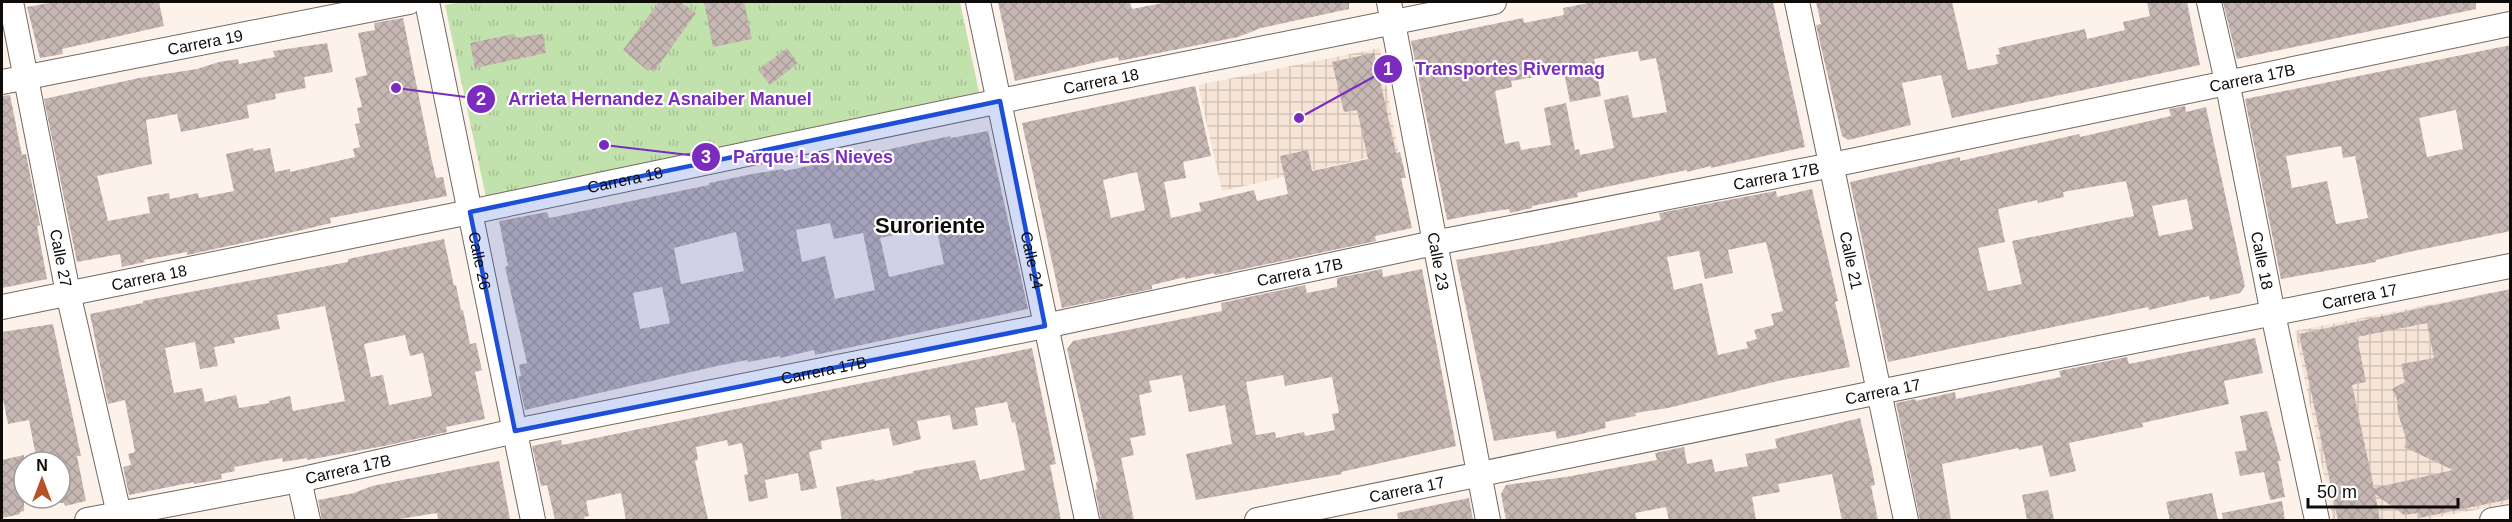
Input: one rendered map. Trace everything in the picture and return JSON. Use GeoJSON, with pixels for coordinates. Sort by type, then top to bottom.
{"type":"FeatureCollection","features":[{"type":"Feature","properties":{"kind":"street","name":"Calle 27"},"geometry":{"type":"LineString","coordinates":[[11,2],[68,293],[119,514]]}},
{"type":"Feature","properties":{"kind":"street","name":"Carrera 19"},"geometry":{"type":"LineString","coordinates":[[2,82],[409,2]]}},
{"type":"Feature","properties":{"kind":"street","name":"Calle 26"},"geometry":{"type":"LineString","coordinates":[[427,2],[533,520]]}},
{"type":"Feature","properties":{"kind":"street","name":"Calle 24"},"geometry":{"type":"LineString","coordinates":[[978,2],[1087,520]]}},
{"type":"Feature","properties":{"kind":"street","name":"Carrera 18"},"geometry":{"type":"LineString","coordinates":[[2,307],[1000,101],[1391,12],[1494,2]]}},
{"type":"Feature","properties":{"kind":"street","name":"Calle 21"},"geometry":{"type":"LineString","coordinates":[[1797,2],[1906,520]]}},
{"type":"Feature","properties":{"kind":"street","name":"Calle 18"},"geometry":{"type":"LineString","coordinates":[[2209,2],[2318,520]]}},
{"type":"Feature","properties":{"kind":"street","name":"Calle 23"},"geometry":{"type":"LineString","coordinates":[[1391,12],[1488,520]]}},
{"type":"Feature","properties":{"kind":"street","name":"Carrera 17B"},"geometry":{"type":"LineString","coordinates":[[87,520],[299,480],[515,431],[1045,326],[1434,243],[1832,165],[2227,81],[2511,24]]}},
{"type":"Feature","properties":{"kind":"street","name":"Carrera 17"},"geometry":{"type":"LineString","coordinates":[[1257,520],[1879,392],[2511,266]]}},
{"type":"Feature","properties":{"kind":"street"},"geometry":{"type":"LineString","coordinates":[[299,480],[308,520]]}},
{"type":"Feature","properties":{"kind":"street"},"geometry":{"type":"LineString","coordinates":[[2492,520],[2511,517]]}},
{"type":"Feature","properties":{"kind":"highlighted area"},"geometry":{"type":"Polygon","coordinates":[[[1000,101],[1045,326],[515,431],[470,212],[1000,101]]]}},
{"type":"Feature","properties":{"kind":"shaded area"},"geometry":{"type":"Polygon","coordinates":[[[1380,48],[1398,151],[1222,191],[1198,85],[1380,48]]]}},
{"type":"Feature","properties":{"kind":"shaded area"},"geometry":{"type":"Polygon","coordinates":[[[2510,289],[2510,503],[2423,520],[2333,520],[2295,331],[2510,289]]]}},
{"type":"Feature","properties":{"kind":"green space"},"geometry":{"type":"Polygon","coordinates":[[[463,2],[960,2],[979,92],[486,197],[445,5],[463,2]]]}},
{"type":"Feature","properties":{"kind":"building"},"geometry":{"type":"Polygon","coordinates":[[[54,2],[159,2],[164,26],[62,49],[63,54],[40,58],[27,7],[54,2]]]}},
{"type":"Feature","properties":{"kind":"building"},"geometry":{"type":"Polygon","coordinates":[[[659,2],[680,2],[696,13],[654,72],[650,69],[648,71],[623,50],[659,2]]]}},
{"type":"Feature","properties":{"kind":"building"},"geometry":{"type":"Polygon","coordinates":[[[704,2],[744,2],[752,39],[713,47],[704,2]]]}},
{"type":"Feature","properties":{"kind":"building"},"geometry":{"type":"Polygon","coordinates":[[[998,2],[1130,2],[1132,9],[1168,2],[1349,2],[1349,9],[1261,28],[1238,37],[1119,61],[1118,57],[1015,81],[998,2]]]}},
{"type":"Feature","properties":{"kind":"building"},"geometry":{"type":"Polygon","coordinates":[[[1593,2],[1773,2],[1805,147],[1711,168],[1711,166],[1687,172],[1687,170],[1577,193],[1578,197],[1510,213],[1509,209],[1447,220],[1411,41],[1523,18],[1524,23],[1564,15],[1563,8],[1593,2]],[[1638,51],[1594,59],[1601,96],[1570,102],[1564,72],[1511,81],[1512,87],[1495,91],[1505,144],[1519,141],[1521,150],[1551,145],[1544,108],[1566,103],[1575,150],[1579,149],[1580,155],[1614,148],[1604,100],[1628,95],[1633,118],[1667,112],[1656,58],[1640,61],[1638,51]]]}},
{"type":"Feature","properties":{"kind":"building"},"geometry":{"type":"Polygon","coordinates":[[[1816,2],[1952,2],[1968,70],[1998,64],[1996,55],[2000,54],[1998,48],[2085,29],[2087,39],[2125,30],[2123,22],[2150,16],[2147,2],[2187,2],[2200,65],[1952,118],[1941,75],[1902,83],[1911,125],[1848,140],[1842,136],[1822,51],[1816,25],[1821,24],[1816,2]]]}},
{"type":"Feature","properties":{"kind":"building"},"geometry":{"type":"Polygon","coordinates":[[[2223,2],[2476,2],[2476,9],[2237,59],[2223,2]]]}},
{"type":"Feature","properties":{"kind":"building"},"geometry":{"type":"Polygon","coordinates":[[[403,18],[436,178],[443,177],[447,196],[330,218],[331,223],[302,230],[187,255],[187,252],[144,260],[145,262],[122,267],[120,254],[77,262],[44,99],[139,78],[197,69],[219,62],[238,59],[239,64],[275,57],[273,51],[327,43],[333,72],[304,77],[306,88],[275,94],[276,99],[247,105],[249,118],[181,132],[177,114],[146,120],[152,164],[97,176],[108,221],[150,213],[147,197],[169,193],[170,199],[198,193],[199,198],[234,191],[226,154],[253,148],[254,151],[270,148],[275,172],[290,169],[290,172],[355,157],[353,149],[360,147],[355,124],[360,123],[357,108],[362,107],[355,78],[367,75],[358,33],[375,30],[374,23],[403,18]]]}},
{"type":"Feature","properties":{"kind":"building"},"geometry":{"type":"Polygon","coordinates":[[[514,34],[515,38],[543,34],[546,53],[475,68],[470,43],[514,34]]]}},
{"type":"Feature","properties":{"kind":"building"},"geometry":{"type":"Polygon","coordinates":[[[2511,45],[2511,231],[2409,252],[2376,260],[2376,262],[2281,279],[2245,99],[2511,45]],[[2456,110],[2419,118],[2427,157],[2463,149],[2456,110]],[[2341,146],[2286,156],[2292,188],[2327,181],[2336,224],[2368,218],[2355,156],[2343,158],[2341,146]]]}},
{"type":"Feature","properties":{"kind":"building"},"geometry":{"type":"Polygon","coordinates":[[[787,48],[798,63],[770,85],[758,70],[787,48]]]}},
{"type":"Feature","properties":{"kind":"building"},"geometry":{"type":"Polygon","coordinates":[[[1374,53],[1396,153],[1400,152],[1406,178],[1401,178],[1412,228],[1375,236],[1376,241],[1215,275],[1214,273],[1185,279],[1185,277],[1152,285],[1152,289],[1062,308],[1022,123],[1195,86],[1211,156],[1183,162],[1186,178],[1164,182],[1171,218],[1201,211],[1199,203],[1254,190],[1257,201],[1288,194],[1280,156],[1308,150],[1312,171],[1368,159],[1357,110],[1344,112],[1332,62],[1374,53]],[[1137,172],[1103,180],[1111,218],[1145,210],[1137,172]]]}},
{"type":"Feature","properties":{"kind":"building"},"geometry":{"type":"Polygon","coordinates":[[[10,95],[22,155],[26,154],[40,225],[37,226],[47,279],[2,288],[2,96],[10,95]]]}},
{"type":"Feature","properties":{"kind":"building"},"geometry":{"type":"Polygon","coordinates":[[[2185,106],[2186,112],[2206,107],[2245,286],[2240,293],[2210,300],[2209,296],[2149,310],[2148,307],[1888,362],[1850,182],[1960,157],[1960,161],[2079,134],[2080,137],[2171,116],[2169,109],[2185,106]],[[2126,181],[2063,192],[2064,197],[2038,203],[2037,200],[1998,209],[2005,242],[1978,248],[1988,291],[2022,284],[2012,241],[2134,216],[2126,181]],[[2187,199],[2152,206],[2159,236],[2193,229],[2187,199]]]}},
{"type":"Feature","properties":{"kind":"building"},"geometry":{"type":"Polygon","coordinates":[[[988,131],[1028,309],[815,355],[814,350],[780,358],[780,356],[748,362],[747,360],[717,366],[525,410],[518,377],[521,376],[519,365],[527,363],[505,267],[508,266],[499,221],[547,212],[549,218],[752,174],[783,169],[784,171],[828,162],[848,157],[847,154],[871,149],[872,153],[950,136],[951,138],[988,131]],[[830,223],[796,230],[802,262],[825,256],[835,299],[875,290],[863,233],[834,239],[830,223]],[[936,226],[880,238],[889,277],[944,264],[936,226]],[[736,232],[674,248],[681,284],[744,271],[736,232]],[[662,287],[633,293],[640,329],[670,323],[662,287]]]}},
{"type":"Feature","properties":{"kind":"building"},"geometry":{"type":"Polygon","coordinates":[[[1812,189],[1838,301],[1835,302],[1850,367],[1782,380],[1668,408],[1635,413],[1636,416],[1605,422],[1606,428],[1577,435],[1557,439],[1555,431],[1494,441],[1456,260],[1661,220],[1659,213],[1776,191],[1777,197],[1812,189]],[[1766,242],[1728,250],[1733,273],[1705,279],[1699,251],[1667,257],[1674,290],[1702,283],[1718,355],[1748,348],[1746,342],[1757,339],[1754,330],[1774,325],[1771,314],[1783,311],[1766,242]]]}},
{"type":"Feature","properties":{"kind":"building"},"geometry":{"type":"Polygon","coordinates":[[[444,239],[470,344],[476,343],[482,370],[475,372],[485,419],[446,427],[447,432],[384,446],[307,460],[307,458],[283,462],[282,458],[234,467],[235,471],[221,474],[222,479],[129,495],[123,467],[131,465],[128,454],[135,452],[125,400],[108,404],[90,314],[143,303],[143,301],[348,262],[348,259],[444,239]],[[325,306],[277,315],[280,329],[234,338],[235,343],[214,347],[218,366],[200,369],[195,342],[165,348],[174,393],[202,388],[205,402],[236,395],[239,408],[270,403],[269,401],[290,396],[293,411],[345,401],[325,306]],[[405,335],[364,344],[371,377],[383,375],[389,405],[432,396],[423,353],[410,356],[405,335]]]}},
{"type":"Feature","properties":{"kind":"building"},"geometry":{"type":"Polygon","coordinates":[[[1382,269],[1383,277],[1422,269],[1456,446],[1341,472],[1342,474],[1196,500],[1186,454],[1232,444],[1225,405],[1189,412],[1182,375],[1149,381],[1152,392],[1139,395],[1146,435],[1130,438],[1134,455],[1121,458],[1134,520],[1101,520],[1095,490],[1098,481],[1067,349],[1073,341],[1222,311],[1221,303],[1305,285],[1307,293],[1337,287],[1337,278],[1382,269]],[[1283,375],[1246,382],[1256,435],[1275,432],[1276,438],[1304,432],[1305,436],[1335,430],[1332,414],[1339,413],[1332,377],[1285,386],[1283,375]]]}},
{"type":"Feature","properties":{"kind":"building"},"geometry":{"type":"Polygon","coordinates":[[[2511,289],[2511,499],[2419,518],[2418,513],[2404,515],[2375,494],[2380,520],[2338,520],[2299,334],[2511,289]],[[2427,323],[2357,337],[2366,382],[2352,385],[2374,488],[2453,470],[2404,447],[2407,442],[2398,413],[2397,399],[2392,389],[2405,382],[2401,364],[2434,358],[2427,323]]]}},
{"type":"Feature","properties":{"kind":"building"},"geometry":{"type":"Polygon","coordinates":[[[53,324],[81,456],[77,456],[86,501],[72,504],[72,450],[35,450],[29,420],[8,424],[2,394],[2,332],[53,324]]]}},
{"type":"Feature","properties":{"kind":"building"},"geometry":{"type":"Polygon","coordinates":[[[2255,338],[2263,373],[2224,381],[2229,404],[2142,423],[2143,427],[2069,443],[2076,471],[2050,477],[2042,445],[1942,464],[1951,520],[1920,520],[1896,403],[1955,392],[1956,399],[2061,377],[2059,371],[2127,357],[2129,364],[2255,338]]]}},
{"type":"Feature","properties":{"kind":"building"},"geometry":{"type":"Polygon","coordinates":[[[1032,348],[1056,464],[1050,465],[1061,520],[842,520],[836,487],[975,460],[980,480],[1025,470],[1015,422],[1012,423],[1007,402],[975,408],[978,425],[953,430],[950,415],[917,421],[921,439],[893,446],[889,428],[821,441],[822,449],[809,452],[817,488],[801,491],[798,473],[765,480],[768,498],[749,502],[744,475],[748,474],[742,443],[728,446],[727,440],[696,447],[698,460],[695,461],[708,520],[626,520],[621,493],[586,501],[589,516],[584,517],[585,520],[555,520],[547,485],[541,486],[532,446],[561,440],[562,445],[1032,348]]]}},
{"type":"Feature","properties":{"kind":"building"},"geometry":{"type":"Polygon","coordinates":[[[2267,411],[2281,461],[2278,461],[2285,497],[2270,500],[2264,472],[2240,476],[2235,452],[2247,450],[2240,416],[2267,411]]]}},
{"type":"Feature","properties":{"kind":"building"},"geometry":{"type":"Polygon","coordinates":[[[1860,418],[1875,485],[1871,486],[1878,520],[1842,520],[1832,474],[1778,484],[1780,492],[1752,497],[1756,520],[1669,520],[1666,507],[1635,513],[1637,520],[1506,520],[1501,494],[1506,485],[1566,477],[1657,460],[1655,453],[1684,447],[1687,464],[1712,459],[1715,472],[1748,466],[1745,454],[1777,448],[1775,439],[1860,418]]]}},
{"type":"Feature","properties":{"kind":"building"},"geometry":{"type":"Polygon","coordinates":[[[12,458],[12,510],[24,511],[2,518],[2,460],[12,458]]]}},
{"type":"Feature","properties":{"kind":"building"},"geometry":{"type":"Polygon","coordinates":[[[499,461],[510,519],[438,520],[437,513],[393,520],[322,520],[318,500],[354,493],[372,486],[499,461]]]}},
{"type":"Feature","properties":{"kind":"building"},"geometry":{"type":"Polygon","coordinates":[[[2048,490],[2054,520],[2027,520],[2022,495],[2048,490]]]}},
{"type":"Feature","properties":{"kind":"building"},"geometry":{"type":"Polygon","coordinates":[[[2212,493],[2218,520],[2170,520],[2166,502],[2212,493]]]}},
{"type":"Feature","properties":{"kind":"building"},"geometry":{"type":"Polygon","coordinates":[[[1469,498],[1473,520],[1398,520],[1397,513],[1469,498]]]}},
{"type":"Feature","properties":{"kind":"building"},"geometry":{"type":"Polygon","coordinates":[[[2282,501],[2285,520],[2223,520],[2222,513],[2282,501]]]}},
{"type":"Feature","properties":{"kind":"place","name":"Arrieta Hernandez Asnaiber Manuel"},"geometry":{"type":"Point","coordinates":[396,88]}},
{"type":"Feature","properties":{"kind":"place","name":"Transportes Rivermag"},"geometry":{"type":"Point","coordinates":[1299,118]}},
{"type":"Feature","properties":{"kind":"place","name":"Parque Las Nieves"},"geometry":{"type":"Point","coordinates":[604,145]}},
{"type":"Feature","properties":{"kind":"district","name":"Suroriente"},"geometry":{"type":"Point","coordinates":[930,225]}}]}
